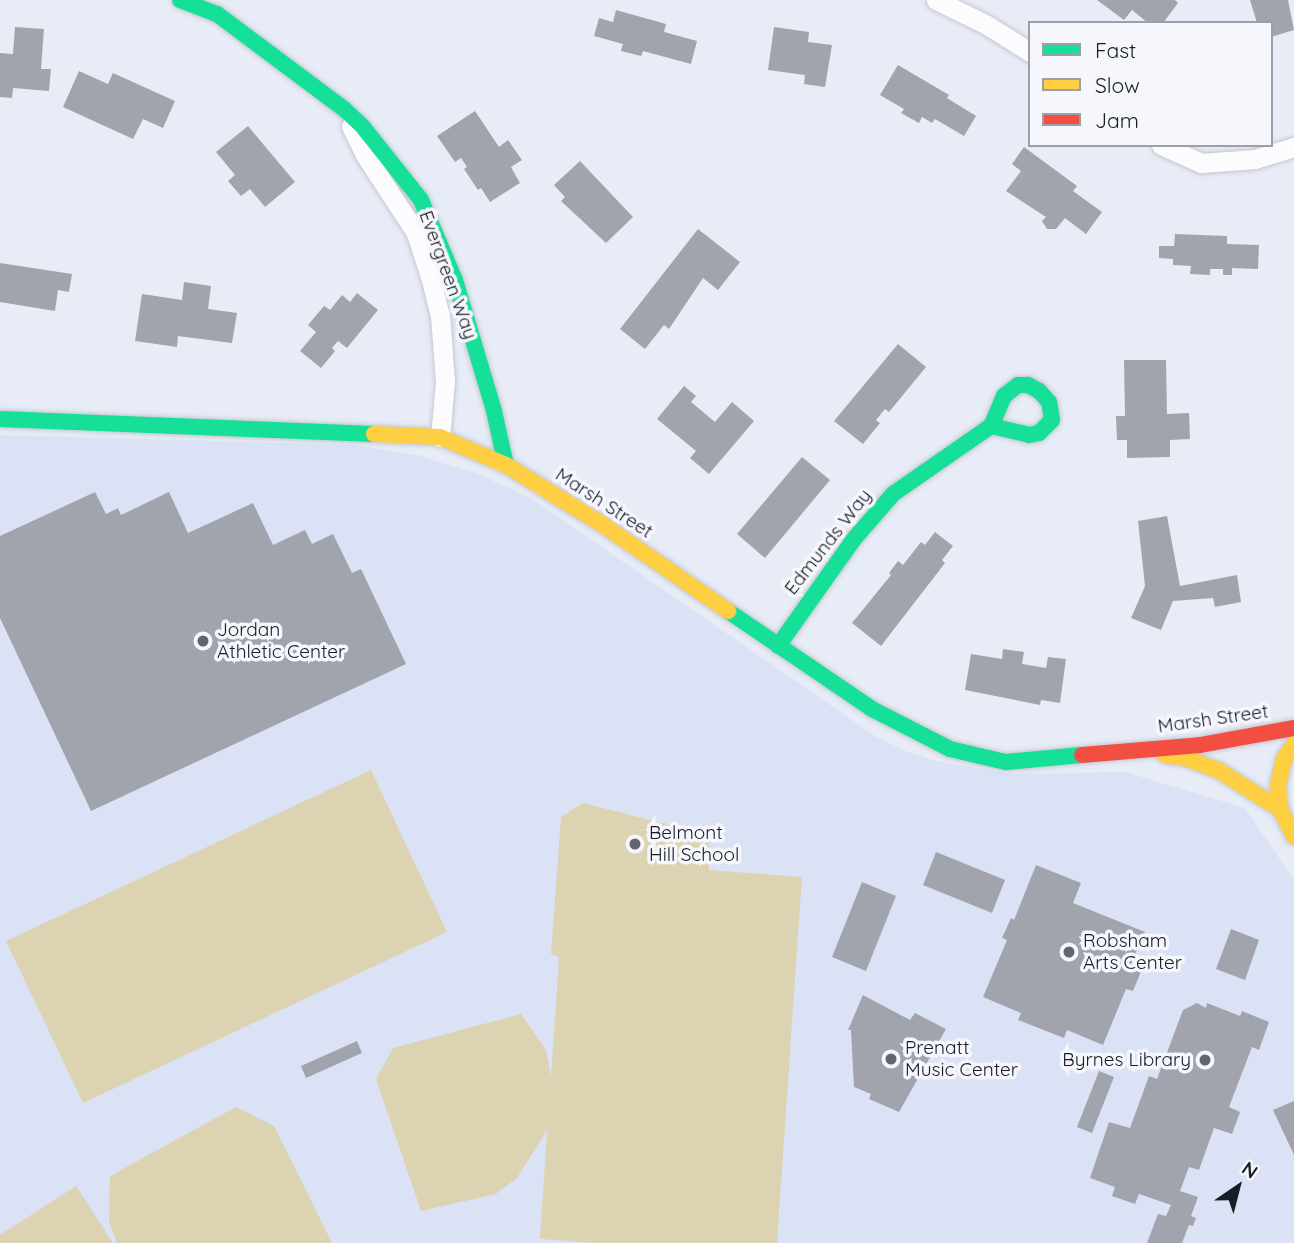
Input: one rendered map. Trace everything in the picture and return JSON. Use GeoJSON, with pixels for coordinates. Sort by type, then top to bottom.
{"type":"FeatureCollection","features":[{"type":"Feature","properties":{"kind":"street","name":"Evergreen Way"},"geometry":{"type":"LineString","coordinates":[[180,0],[217,14],[344,109],[363,127],[421,200],[455,280],[494,411],[506,465]]}},
{"type":"Feature","properties":{"kind":"street"},"geometry":{"type":"LineString","coordinates":[[947,2],[1028,51]]}},
{"type":"Feature","properties":{"kind":"street","name":"Evergreen Way"},"geometry":{"type":"LineString","coordinates":[[344,109],[365,155],[415,233],[430,280],[440,315],[444,363],[440,437]]}},
{"type":"Feature","properties":{"kind":"street"},"geometry":{"type":"LineString","coordinates":[[1165,147],[1201,163],[1255,159],[1294,146]]}},
{"type":"Feature","properties":{"kind":"street","name":"Marsh Street"},"geometry":{"type":"LineString","coordinates":[[0,419],[440,437],[506,465],[603,525],[872,709],[950,749],[1006,762],[1200,745],[1294,728]]}},
{"type":"Feature","properties":{"kind":"street","name":"Edmunds Way"},"geometry":{"type":"LineString","coordinates":[[778,646],[853,539],[892,494],[991,426]]}},
{"type":"Feature","properties":{"kind":"street"},"geometry":{"type":"LineString","coordinates":[[1294,744],[1284,759],[1278,783],[1280,809],[1294,837]]}},
{"type":"Feature","properties":{"kind":"street","name":"Marsh Street"},"geometry":{"type":"LineString","coordinates":[[1138,750],[1186,758],[1218,770],[1280,809]]}},
{"type":"Feature","properties":{"kind":"shaded area","name":"Belmont Hill School"},"geometry":{"type":"Polygon","coordinates":[[[0,435],[355,445],[416,455],[476,473],[531,498],[878,738],[906,751],[936,761],[1011,774],[1125,772],[1245,808],[1294,880],[1294,1243],[0,1243],[0,435]]]}},
{"type":"Feature","properties":{"kind":"shaded area"},"geometry":{"type":"Polygon","coordinates":[[[371,770],[447,932],[83,1103],[6,941],[371,770]]]}},
{"type":"Feature","properties":{"kind":"shaded area"},"geometry":{"type":"Polygon","coordinates":[[[583,803],[709,835],[709,870],[802,877],[777,1243],[595,1243],[540,1239],[547,1130],[517,1178],[496,1194],[421,1211],[376,1079],[393,1048],[521,1014],[546,1050],[551,1077],[559,957],[551,954],[561,817],[583,803]]]}},
{"type":"Feature","properties":{"kind":"shaded area"},"geometry":{"type":"Polygon","coordinates":[[[236,1107],[274,1126],[332,1243],[117,1243],[109,1222],[110,1176],[236,1107]]]}},
{"type":"Feature","properties":{"kind":"shaded area"},"geometry":{"type":"Polygon","coordinates":[[[76,1186],[113,1243],[0,1243],[0,1235],[76,1186]]]}},
{"type":"Feature","properties":{"kind":"building"},"geometry":{"type":"Polygon","coordinates":[[[1097,0],[1175,0],[1178,3],[1164,21],[1146,21],[1132,10],[1124,20],[1097,0]]]}},
{"type":"Feature","properties":{"kind":"building"},"geometry":{"type":"Polygon","coordinates":[[[1250,0],[1288,0],[1294,30],[1273,36],[1273,21],[1256,21],[1250,0]]]}},
{"type":"Feature","properties":{"kind":"building"},"geometry":{"type":"Polygon","coordinates":[[[616,10],[666,24],[664,32],[697,41],[691,64],[643,51],[641,56],[621,51],[623,44],[594,36],[599,18],[613,22],[616,10]]]}},
{"type":"Feature","properties":{"kind":"building"},"geometry":{"type":"Polygon","coordinates":[[[15,27],[44,29],[41,69],[51,69],[49,91],[13,88],[12,98],[0,97],[0,53],[13,54],[15,27]]]}},
{"type":"Feature","properties":{"kind":"building"},"geometry":{"type":"Polygon","coordinates":[[[774,27],[809,32],[808,42],[832,45],[825,87],[804,84],[805,75],[768,70],[774,27]]]}},
{"type":"Feature","properties":{"kind":"building"},"geometry":{"type":"Polygon","coordinates":[[[898,65],[949,95],[947,98],[976,116],[964,136],[935,119],[932,123],[922,117],[919,123],[901,113],[904,109],[880,95],[898,65]]]}},
{"type":"Feature","properties":{"kind":"building"},"geometry":{"type":"Polygon","coordinates":[[[79,71],[108,84],[113,73],[175,101],[163,128],[143,119],[133,139],[63,107],[79,71]]]}},
{"type":"Feature","properties":{"kind":"building"},"geometry":{"type":"Polygon","coordinates":[[[475,111],[499,147],[508,140],[522,160],[511,167],[520,183],[490,202],[464,169],[467,167],[461,158],[455,162],[437,136],[475,111]]]}},
{"type":"Feature","properties":{"kind":"building"},"geometry":{"type":"Polygon","coordinates":[[[248,126],[295,182],[265,207],[250,189],[241,196],[228,181],[235,175],[216,152],[248,126]]]}},
{"type":"Feature","properties":{"kind":"building"},"geometry":{"type":"Polygon","coordinates":[[[1024,147],[1077,186],[1073,191],[1102,212],[1086,234],[1065,218],[1056,229],[1047,229],[1042,221],[1046,217],[1006,191],[1021,171],[1012,164],[1024,147]]]}},
{"type":"Feature","properties":{"kind":"building"},"geometry":{"type":"Polygon","coordinates":[[[580,161],[633,217],[606,243],[561,201],[565,197],[554,185],[580,161]]]}},
{"type":"Feature","properties":{"kind":"building"},"geometry":{"type":"Polygon","coordinates":[[[698,229],[740,262],[718,290],[703,278],[669,329],[664,325],[645,349],[620,329],[698,229]]]}},
{"type":"Feature","properties":{"kind":"building"},"geometry":{"type":"Polygon","coordinates":[[[1175,234],[1227,236],[1227,244],[1259,245],[1258,269],[1232,268],[1232,275],[1223,275],[1223,269],[1210,269],[1210,275],[1190,274],[1191,266],[1173,265],[1173,259],[1159,258],[1159,246],[1174,246],[1175,234]]]}},
{"type":"Feature","properties":{"kind":"building"},"geometry":{"type":"Polygon","coordinates":[[[0,263],[72,274],[69,292],[58,290],[55,311],[0,302],[0,263]]]}},
{"type":"Feature","properties":{"kind":"building"},"geometry":{"type":"Polygon","coordinates":[[[184,282],[211,286],[208,309],[237,313],[232,343],[178,336],[177,347],[135,341],[142,294],[182,300],[184,282]]]}},
{"type":"Feature","properties":{"kind":"building"},"geometry":{"type":"Polygon","coordinates":[[[357,293],[378,310],[347,348],[338,341],[332,348],[335,351],[321,368],[300,351],[316,332],[308,325],[324,306],[330,310],[342,295],[350,302],[357,293]]]}},
{"type":"Feature","properties":{"kind":"building"},"geometry":{"type":"Polygon","coordinates":[[[898,344],[926,367],[889,412],[885,409],[876,420],[880,423],[863,444],[834,421],[898,344]]]}},
{"type":"Feature","properties":{"kind":"building"},"geometry":{"type":"Polygon","coordinates":[[[1124,360],[1166,360],[1167,414],[1189,413],[1190,439],[1170,440],[1170,457],[1127,458],[1127,440],[1117,440],[1116,416],[1125,416],[1124,360]]]}},
{"type":"Feature","properties":{"kind":"building"},"geometry":{"type":"Polygon","coordinates":[[[684,386],[696,396],[691,402],[715,422],[732,402],[754,421],[709,474],[690,458],[696,451],[657,419],[684,386]]]}},
{"type":"Feature","properties":{"kind":"building"},"geometry":{"type":"Polygon","coordinates":[[[802,457],[830,480],[765,558],[737,534],[802,457]]]}},
{"type":"Feature","properties":{"kind":"building","name":"Jordan Athletic Center"},"geometry":{"type":"Polygon","coordinates":[[[95,492],[106,514],[118,508],[121,515],[169,492],[188,533],[253,503],[273,545],[305,530],[312,544],[333,534],[352,573],[361,569],[406,664],[91,811],[0,618],[0,536],[95,492]]]}},
{"type":"Feature","properties":{"kind":"building"},"geometry":{"type":"Polygon","coordinates":[[[1167,516],[1180,586],[1237,575],[1241,602],[1215,607],[1213,598],[1173,601],[1161,630],[1131,618],[1145,586],[1138,521],[1167,516]]]}},
{"type":"Feature","properties":{"kind":"building"},"geometry":{"type":"Polygon","coordinates":[[[935,532],[953,546],[942,560],[945,563],[881,646],[852,623],[891,575],[889,573],[898,561],[903,565],[921,542],[925,545],[935,532]]]}},
{"type":"Feature","properties":{"kind":"building"},"geometry":{"type":"Polygon","coordinates":[[[1003,649],[1024,652],[1022,664],[1046,668],[1048,657],[1066,659],[1060,703],[1041,700],[1040,705],[965,690],[971,654],[1002,659],[1003,649]]]}},
{"type":"Feature","properties":{"kind":"building"},"geometry":{"type":"Polygon","coordinates":[[[936,852],[1005,880],[992,913],[923,885],[936,852]]]}},
{"type":"Feature","properties":{"kind":"building","name":"Robsham Arts Center"},"geometry":{"type":"Polygon","coordinates":[[[1036,865],[1081,883],[1073,903],[1145,932],[1131,964],[1142,969],[1133,991],[1126,989],[1103,1045],[1067,1030],[1064,1038],[1018,1020],[1021,1013],[983,997],[1007,940],[1002,938],[1011,918],[1014,920],[1036,865]]]}},
{"type":"Feature","properties":{"kind":"building"},"geometry":{"type":"Polygon","coordinates":[[[862,882],[896,896],[866,971],[832,957],[862,882]]]}},
{"type":"Feature","properties":{"kind":"building"},"geometry":{"type":"Polygon","coordinates":[[[1231,929],[1259,940],[1245,980],[1216,969],[1231,929]]]}},
{"type":"Feature","properties":{"kind":"building","name":"Prenatt Music Center"},"geometry":{"type":"Polygon","coordinates":[[[863,995],[910,1020],[915,1013],[946,1029],[899,1112],[869,1099],[871,1094],[854,1087],[851,1030],[848,1030],[863,995]]]}},
{"type":"Feature","properties":{"kind":"building"},"geometry":{"type":"Polygon","coordinates":[[[1197,1003],[1206,1008],[1207,1003],[1240,1016],[1242,1011],[1269,1022],[1259,1050],[1252,1047],[1229,1107],[1240,1112],[1232,1134],[1214,1128],[1199,1170],[1189,1167],[1180,1191],[1198,1197],[1191,1216],[1196,1218],[1193,1226],[1189,1225],[1182,1243],[1147,1243],[1158,1214],[1166,1216],[1171,1205],[1139,1194],[1135,1204],[1112,1196],[1115,1187],[1090,1178],[1109,1122],[1130,1128],[1149,1076],[1157,1079],[1183,1010],[1197,1003]]]}},
{"type":"Feature","properties":{"kind":"building"},"geometry":{"type":"Polygon","coordinates":[[[357,1041],[362,1053],[306,1078],[301,1066],[357,1041]]]}},
{"type":"Feature","properties":{"kind":"building"},"geometry":{"type":"Polygon","coordinates":[[[1099,1071],[1114,1077],[1092,1133],[1077,1127],[1099,1071]]]}},
{"type":"Feature","properties":{"kind":"building"},"geometry":{"type":"Polygon","coordinates":[[[1294,1101],[1294,1155],[1273,1110],[1294,1101]]]}},
{"type":"Feature","properties":{"kind":"traffic: fast"},"geometry":{"type":"LineString","coordinates":[[180,0],[217,14],[344,109],[363,127],[421,200],[455,280],[494,411],[506,465]]}},
{"type":"Feature","properties":{"kind":"traffic: fast"},"geometry":{"type":"LineString","coordinates":[[778,646],[854,539],[893,494],[991,426],[1029,435],[1039,433],[1052,420],[1049,402],[1039,391],[1028,385],[1018,385],[1004,396],[991,426]]}},
{"type":"Feature","properties":{"kind":"traffic: fast"},"geometry":{"type":"LineString","coordinates":[[0,419],[374,434]]}},
{"type":"Feature","properties":{"kind":"traffic: fast"},"geometry":{"type":"LineString","coordinates":[[728,611],[872,709],[950,749],[1006,762],[1082,755]]}},
{"type":"Feature","properties":{"kind":"traffic: slow"},"geometry":{"type":"LineString","coordinates":[[374,434],[440,437],[506,465],[603,525],[728,611]]}},
{"type":"Feature","properties":{"kind":"traffic: slow"},"geometry":{"type":"LineString","coordinates":[[1294,744],[1284,759],[1278,784],[1280,809],[1294,837]]}},
{"type":"Feature","properties":{"kind":"traffic: slow"},"geometry":{"type":"LineString","coordinates":[[1165,755],[1186,758],[1218,770],[1280,809]]}},
{"type":"Feature","properties":{"kind":"traffic: jam"},"geometry":{"type":"LineString","coordinates":[[1082,755],[1200,745],[1294,728]]}},
{"type":"Feature","properties":{"kind":"place","name":"Jordan Athletic Center"},"geometry":{"type":"Point","coordinates":[203,641]}},
{"type":"Feature","properties":{"kind":"place","name":"Belmont Hill School"},"geometry":{"type":"Point","coordinates":[635,844]}},
{"type":"Feature","properties":{"kind":"place","name":"Robsham Arts Center"},"geometry":{"type":"Point","coordinates":[1069,952]}},
{"type":"Feature","properties":{"kind":"place","name":"Prenatt Music Center"},"geometry":{"type":"Point","coordinates":[891,1059]}},
{"type":"Feature","properties":{"kind":"place","name":"Byrnes Library"},"geometry":{"type":"Point","coordinates":[1205,1060]}}]}
